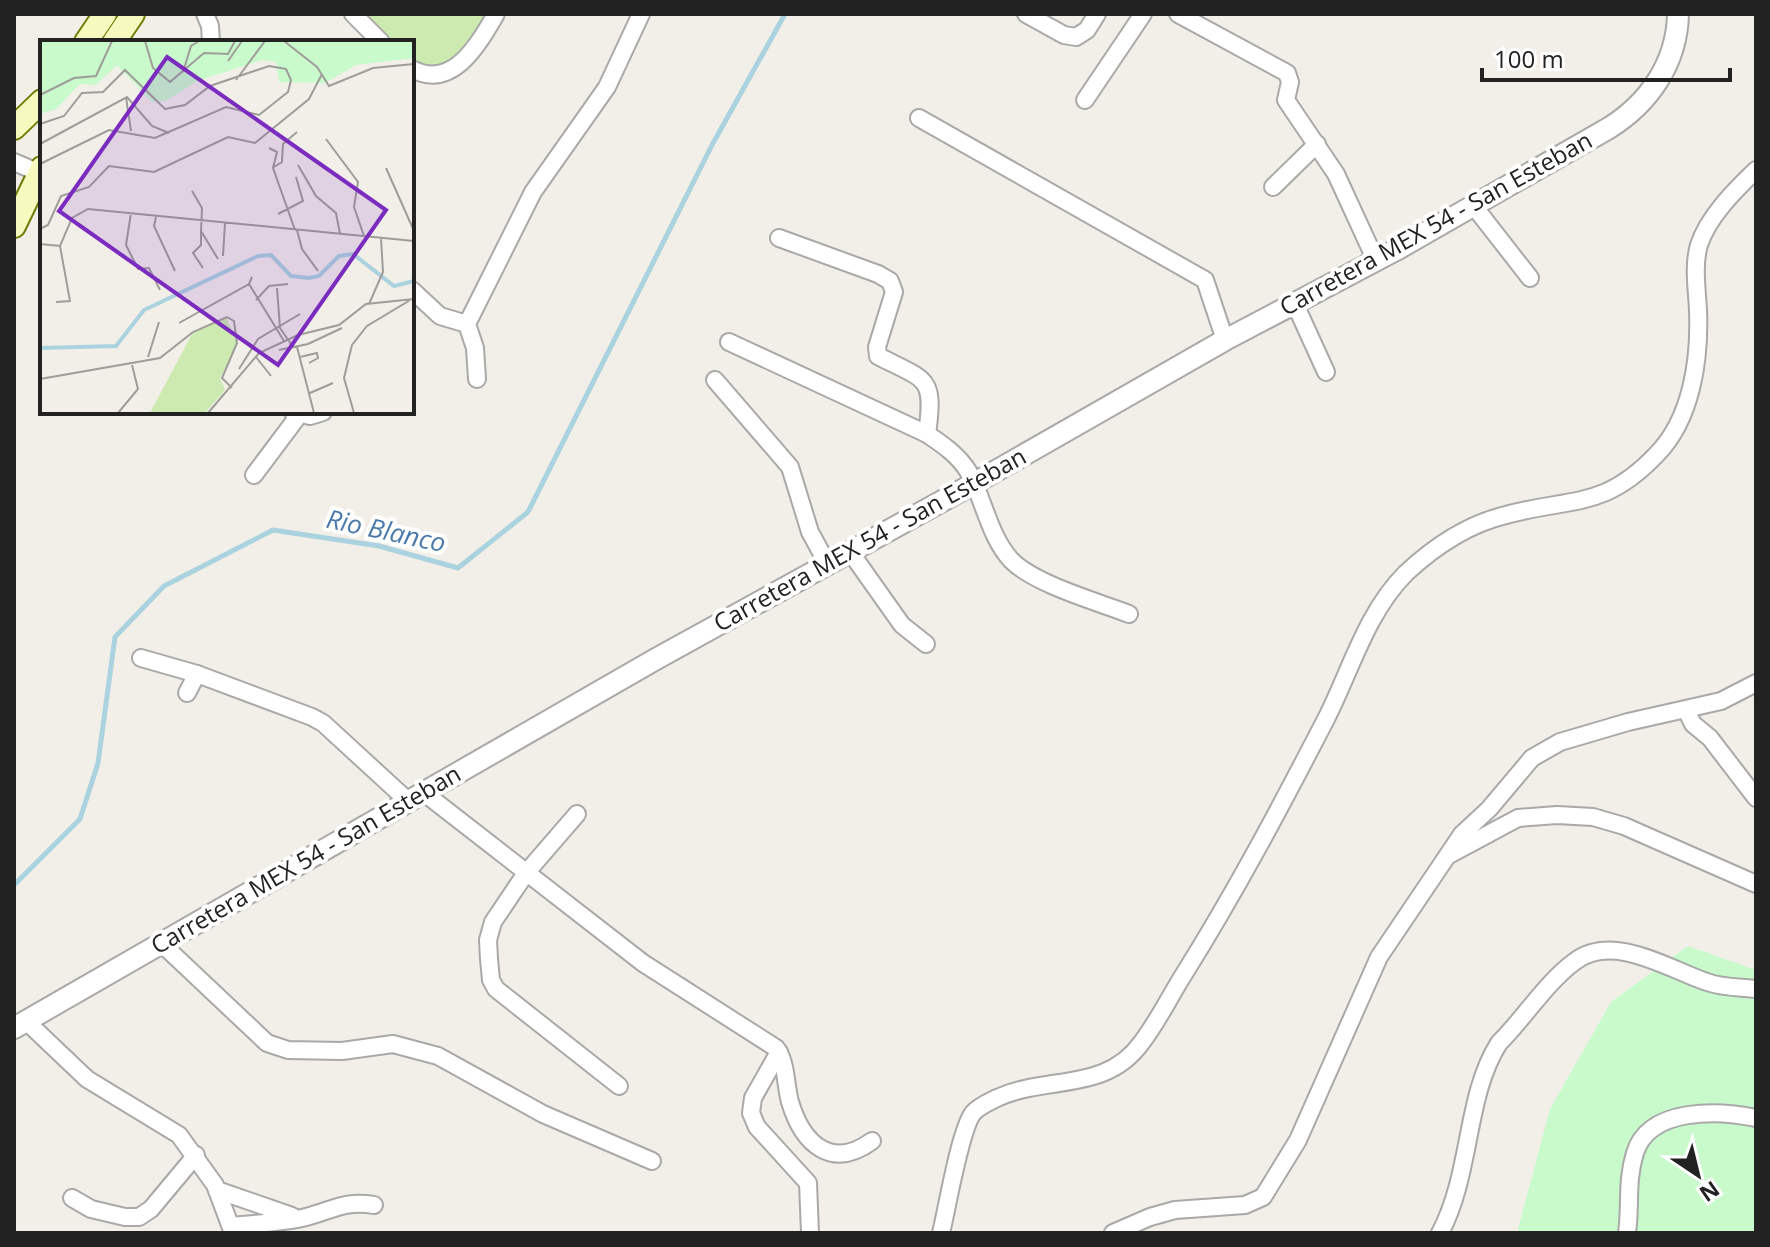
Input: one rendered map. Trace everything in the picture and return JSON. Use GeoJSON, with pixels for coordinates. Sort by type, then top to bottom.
{"type":"FeatureCollection","features":[{"type":"Feature","properties":{"kind":"main road"},"geometry":{"type":"LineString","coordinates":[[87,40],[105,14]]}},
{"type":"Feature","properties":{"kind":"main road"},"geometry":{"type":"LineString","coordinates":[[115,40],[133,14]]}},
{"type":"Feature","properties":{"kind":"main road"},"geometry":{"type":"LineString","coordinates":[[14,128],[40,103]]}},
{"type":"Feature","properties":{"kind":"main road"},"geometry":{"type":"LineString","coordinates":[[14,226],[40,174]]}},
{"type":"Feature","properties":{"kind":"street"},"geometry":{"type":"LineString","coordinates":[[205,14],[211,40]]}},
{"type":"Feature","properties":{"kind":"street"},"geometry":{"type":"LineString","coordinates":[[353,14],[379,40]]}},
{"type":"Feature","properties":{"kind":"street"},"geometry":{"type":"LineString","coordinates":[[414,70],[436,75],[459,65],[473,52],[496,14]]}},
{"type":"Feature","properties":{"kind":"street"},"geometry":{"type":"LineString","coordinates":[[477,379],[475,348],[467,324],[533,192],[607,87],[641,14]]}},
{"type":"Feature","properties":{"kind":"street"},"geometry":{"type":"LineString","coordinates":[[1026,14],[1064,35],[1076,37],[1087,30],[1097,14]]}},
{"type":"Feature","properties":{"kind":"street"},"geometry":{"type":"LineString","coordinates":[[1085,100],[1143,14]]}},
{"type":"Feature","properties":{"kind":"street"},"geometry":{"type":"LineString","coordinates":[[1178,14],[1287,73],[1290,82],[1286,100],[1336,174],[1376,261]]}},
{"type":"Feature","properties":{"kind":"street","name":"Carretera MEX 54 - San Esteban"},"geometry":{"type":"LineString","coordinates":[[20,1025],[656,659],[851,553],[1225,340],[1376,261],[1609,128],[1637,108],[1651,92],[1664,70],[1676,35],[1678,14]]}},
{"type":"Feature","properties":{"kind":"street"},"geometry":{"type":"LineString","coordinates":[[919,118],[1205,280],[1225,340]]}},
{"type":"Feature","properties":{"kind":"street"},"geometry":{"type":"LineString","coordinates":[[1273,187],[1317,144]]}},
{"type":"Feature","properties":{"kind":"street"},"geometry":{"type":"LineString","coordinates":[[14,162],[40,172]]}},
{"type":"Feature","properties":{"kind":"street"},"geometry":{"type":"LineString","coordinates":[[941,1233],[966,1128],[975,1111],[1002,1095],[1022,1089],[1071,1083],[1101,1075],[1120,1065],[1141,1043],[1251,862],[1329,714],[1377,607],[1392,588],[1440,545],[1481,524],[1528,510],[1592,499],[1616,488],[1647,464],[1667,443],[1686,407],[1695,360],[1699,244],[1715,215],[1756,170]]}},
{"type":"Feature","properties":{"kind":"street"},"geometry":{"type":"LineString","coordinates":[[1473,205],[1530,278]]}},
{"type":"Feature","properties":{"kind":"street"},"geometry":{"type":"LineString","coordinates":[[779,238],[890,281],[894,292],[877,347],[878,356],[927,384],[931,400],[927,434]]}},
{"type":"Feature","properties":{"kind":"street"},"geometry":{"type":"LineString","coordinates":[[414,292],[440,316],[467,324]]}},
{"type":"Feature","properties":{"kind":"street"},"geometry":{"type":"LineString","coordinates":[[1295,304],[1326,372]]}},
{"type":"Feature","properties":{"kind":"street"},"geometry":{"type":"LineString","coordinates":[[729,342],[927,434],[962,463],[1003,549],[1012,561],[1050,583],[1129,614]]}},
{"type":"Feature","properties":{"kind":"street"},"geometry":{"type":"LineString","coordinates":[[715,380],[790,467],[810,532],[828,565]]}},
{"type":"Feature","properties":{"kind":"street"},"geometry":{"type":"LineString","coordinates":[[254,475],[296,414],[316,414]]}},
{"type":"Feature","properties":{"kind":"street"},"geometry":{"type":"LineString","coordinates":[[851,553],[902,625],[926,644]]}},
{"type":"Feature","properties":{"kind":"street"},"geometry":{"type":"LineString","coordinates":[[141,658],[197,674],[323,723],[415,797],[526,873],[643,963],[779,1052],[793,1111],[818,1148],[839,1155],[853,1153],[872,1141]]}},
{"type":"Feature","properties":{"kind":"street"},"geometry":{"type":"LineString","coordinates":[[187,693],[197,674]]}},
{"type":"Feature","properties":{"kind":"street"},"geometry":{"type":"LineString","coordinates":[[1113,1233],[1175,1210],[1245,1205],[1263,1197],[1305,1126],[1379,957],[1462,834],[1489,809],[1522,767],[1543,750],[1560,742],[1628,722],[1721,701],[1756,683]]}},
{"type":"Feature","properties":{"kind":"street"},"geometry":{"type":"LineString","coordinates":[[1686,710],[1693,724],[1710,738],[1756,798]]}},
{"type":"Feature","properties":{"kind":"street"},"geometry":{"type":"LineString","coordinates":[[577,814],[526,873],[493,922],[489,959],[493,985],[619,1086]]}},
{"type":"Feature","properties":{"kind":"street"},"geometry":{"type":"LineString","coordinates":[[1447,856],[1518,818],[1557,815],[1593,817],[1624,826],[1756,884]]}},
{"type":"Feature","properties":{"kind":"street"},"geometry":{"type":"LineString","coordinates":[[161,943],[267,1043],[288,1050],[342,1051],[393,1044],[438,1056],[543,1114],[652,1161]]}},
{"type":"Feature","properties":{"kind":"street"},"geometry":{"type":"LineString","coordinates":[[1440,1233],[1461,1178],[1481,1086],[1491,1056],[1499,1043],[1573,963],[1595,951],[1616,951],[1632,954],[1710,984],[1756,989]]}},
{"type":"Feature","properties":{"kind":"street"},"geometry":{"type":"LineString","coordinates":[[20,1025],[87,1079],[170,1128],[186,1142],[217,1190],[232,1230],[297,1218],[356,1202],[374,1205]]}},
{"type":"Feature","properties":{"kind":"street"},"geometry":{"type":"LineString","coordinates":[[779,1052],[753,1098],[751,1113],[757,1127],[808,1183],[810,1233]]}},
{"type":"Feature","properties":{"kind":"street"},"geometry":{"type":"LineString","coordinates":[[1630,1229],[1629,1181],[1636,1150],[1646,1134],[1662,1122],[1674,1118],[1713,1114],[1756,1118]]}},
{"type":"Feature","properties":{"kind":"street"},"geometry":{"type":"LineString","coordinates":[[72,1198],[91,1209],[139,1217],[151,1209],[196,1155]]}},
{"type":"Feature","properties":{"kind":"street"},"geometry":{"type":"LineString","coordinates":[[217,1190],[297,1218]]}},
{"type":"Feature","properties":{"kind":"green space"},"geometry":{"type":"Polygon","coordinates":[[[355,14],[488,14],[462,59],[428,69],[414,67],[414,40],[379,40],[355,14]]]}},
{"type":"Feature","properties":{"kind":"green space"},"geometry":{"type":"Polygon","coordinates":[[[1688,946],[1756,970],[1756,1233],[1517,1233],[1550,1109],[1611,1002],[1688,946]]]}},
{"type":"Feature","properties":{"kind":"waterway","name":"Rio Blanco"},"geometry":{"type":"LineString","coordinates":[[14,885],[80,819],[98,763],[115,637],[164,586],[273,530],[379,546],[458,568],[528,512],[712,145],[785,14]]}}]}
